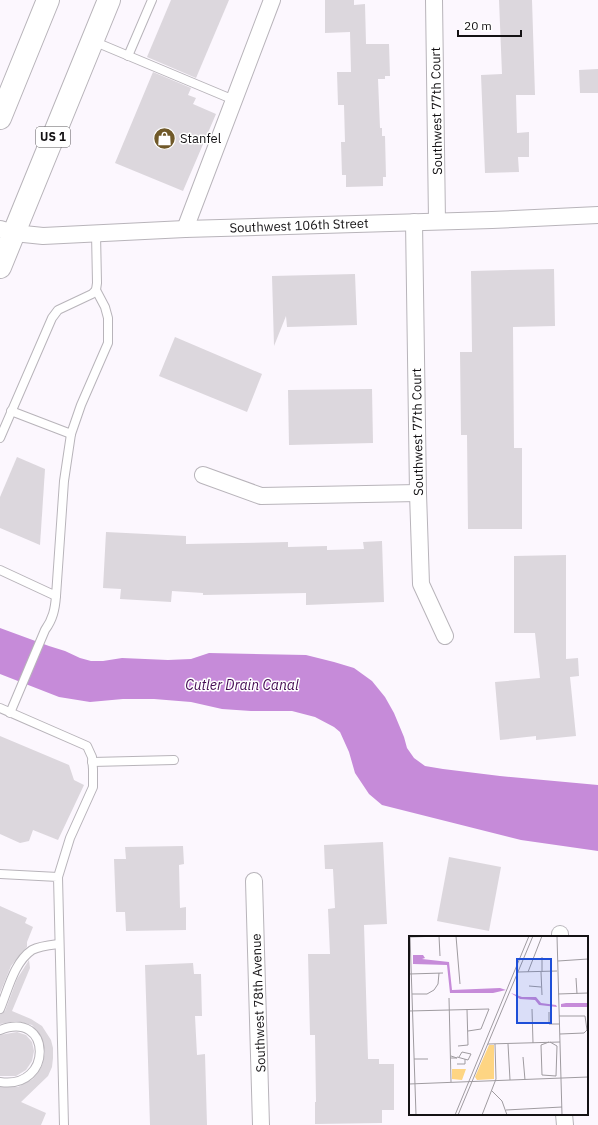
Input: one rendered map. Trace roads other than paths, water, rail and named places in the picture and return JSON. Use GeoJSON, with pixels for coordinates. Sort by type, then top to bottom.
{"type":"FeatureCollection","features":[{"type":"Feature","properties":{"kind":"highway"},"geometry":{"type":"LineString","coordinates":[[0,118],[48,0]]}},
{"type":"Feature","properties":{"kind":"highway","name":"US 1"},"geometry":{"type":"LineString","coordinates":[[0,267],[7,231],[109,0]]}},
{"type":"Feature","properties":{"kind":"street"},"geometry":{"type":"LineString","coordinates":[[185,229],[272,0]]}},
{"type":"Feature","properties":{"kind":"street","name":"Southwest 77th Court"},"geometry":{"type":"LineString","coordinates":[[434,0],[437,221]]}},
{"type":"Feature","properties":{"kind":"street","name":"Southwest 106th Street"},"geometry":{"type":"LineString","coordinates":[[7,231],[43,236],[185,229],[492,220],[598,215]]}},
{"type":"Feature","properties":{"kind":"street","name":"Southwest 77th Court"},"geometry":{"type":"LineString","coordinates":[[414,222],[418,493],[421,584],[445,636]]}},
{"type":"Feature","properties":{"kind":"street"},"geometry":{"type":"LineString","coordinates":[[203,474],[261,496],[418,493]]}},
{"type":"Feature","properties":{"kind":"street","name":"Southwest 78th Avenue"},"geometry":{"type":"LineString","coordinates":[[254,881],[261,1125]]}},
{"type":"Feature","properties":{"kind":"street"},"geometry":{"type":"LineString","coordinates":[[564,1115],[565,1125]]}},
{"type":"Feature","properties":{"kind":"lane"},"geometry":{"type":"LineString","coordinates":[[128,56],[152,0]]}},
{"type":"Feature","properties":{"kind":"lane"},"geometry":{"type":"LineString","coordinates":[[92,40],[234,100]]}},
{"type":"Feature","properties":{"kind":"lane"},"geometry":{"type":"LineString","coordinates":[[10,713],[46,630],[52,620],[55,608],[64,481],[71,434],[81,405],[108,343],[108,318],[105,307],[96,290],[96,234]]}},
{"type":"Feature","properties":{"kind":"lane"},"geometry":{"type":"LineString","coordinates":[[0,438],[52,318],[58,310],[92,294],[96,290]]}},
{"type":"Feature","properties":{"kind":"lane"},"geometry":{"type":"LineString","coordinates":[[11,411],[71,434]]}},
{"type":"Feature","properties":{"kind":"lane"},"geometry":{"type":"LineString","coordinates":[[0,570],[56,596]]}},
{"type":"Feature","properties":{"kind":"lane"},"geometry":{"type":"LineString","coordinates":[[0,708],[87,746],[92,762],[93,787],[70,838],[58,877],[64,1125]]}},
{"type":"Feature","properties":{"kind":"lane"},"geometry":{"type":"LineString","coordinates":[[92,762],[174,760]]}},
{"type":"Feature","properties":{"kind":"lane"},"geometry":{"type":"LineString","coordinates":[[0,874],[58,877]]}},
{"type":"Feature","properties":{"kind":"lane"},"geometry":{"type":"LineString","coordinates":[[0,1009],[16,969],[25,957],[33,950],[59,944]]}},
{"type":"Feature","properties":{"kind":"lane"},"geometry":{"type":"LineString","coordinates":[[0,1030],[9,1026],[19,1026],[28,1029],[40,1043],[41,1053],[39,1062],[30,1075],[22,1080],[8,1083],[0,1082]]}},
{"type":"Feature","properties":{"kind":"water","name":"Cutler Drain Canal"},"geometry":{"type":"Polygon","coordinates":[[[0,628],[91,661],[122,658],[168,660],[191,659],[209,653],[306,655],[354,668],[372,681],[385,697],[394,713],[407,748],[414,758],[425,766],[500,776],[598,785],[598,851],[521,840],[382,805],[369,794],[355,773],[349,752],[340,732],[334,727],[315,717],[292,711],[222,709],[191,702],[154,699],[123,699],[90,702],[59,697],[0,674],[0,628]]]}},
{"type":"Feature","properties":{"kind":"place","name":"Stanfel"},"geometry":{"type":"Point","coordinates":[165,138]}}]}
